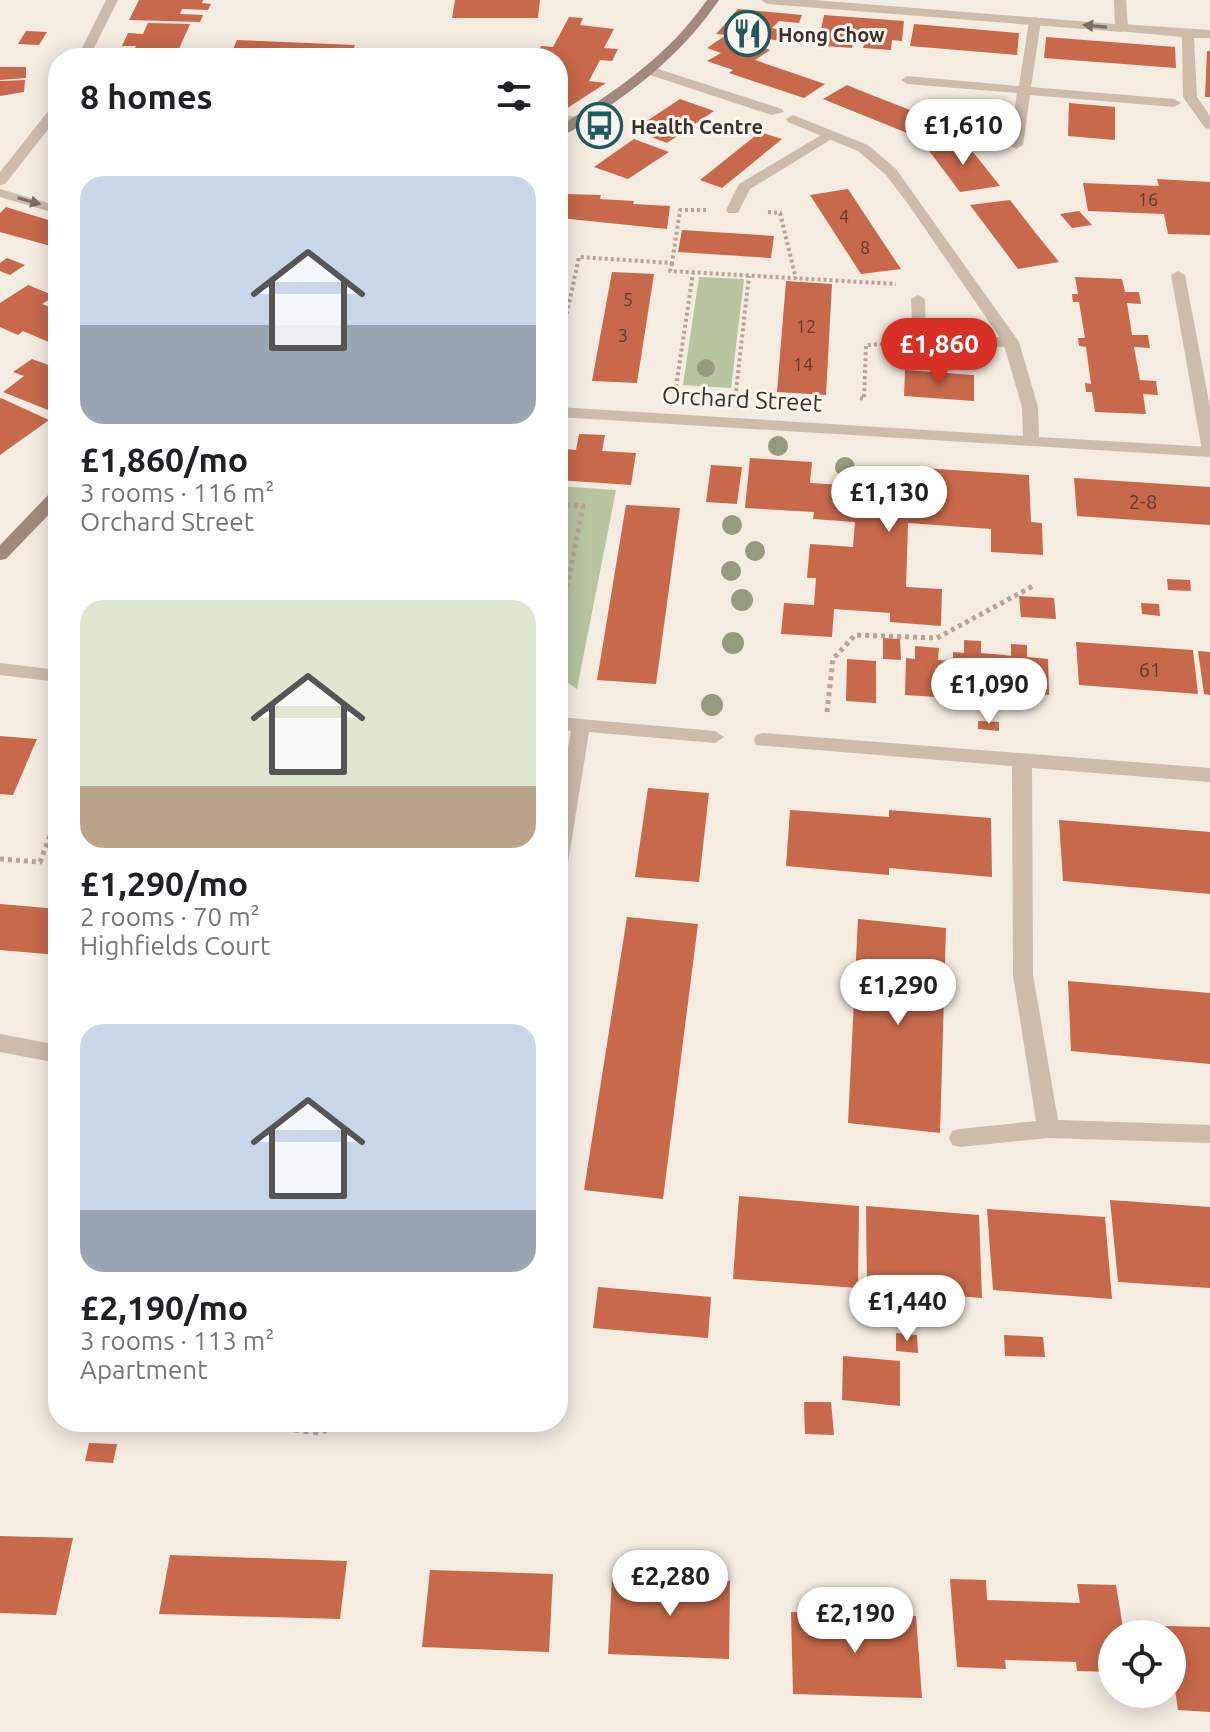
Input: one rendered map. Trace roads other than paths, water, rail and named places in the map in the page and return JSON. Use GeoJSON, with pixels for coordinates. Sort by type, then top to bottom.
{"type":"FeatureCollection","features":[{"type":"Feature","properties":{"kind":"main road"},"geometry":{"type":"LineString","coordinates":[[568,127],[649,70],[691,30],[713,0]]}},
{"type":"Feature","properties":{"kind":"main road"},"geometry":{"type":"LineString","coordinates":[[0,555],[48,505]]}},
{"type":"Feature","properties":{"kind":"street"},"geometry":{"type":"LineString","coordinates":[[88,48],[112,0]]}},
{"type":"Feature","properties":{"kind":"street"},"geometry":{"type":"LineString","coordinates":[[767,0],[1210,34]]}},
{"type":"Feature","properties":{"kind":"street"},"geometry":{"type":"LineString","coordinates":[[1120,0],[1122,28]]}},
{"type":"Feature","properties":{"kind":"street"},"geometry":{"type":"LineString","coordinates":[[1016,145],[1035,21]]}},
{"type":"Feature","properties":{"kind":"street"},"geometry":{"type":"LineString","coordinates":[[1188,34],[1190,97],[1210,125]]}},
{"type":"Feature","properties":{"kind":"street"},"geometry":{"type":"LineString","coordinates":[[649,70],[777,112]]}},
{"type":"Feature","properties":{"kind":"street"},"geometry":{"type":"LineString","coordinates":[[907,80],[1174,103]]}},
{"type":"Feature","properties":{"kind":"street"},"geometry":{"type":"LineString","coordinates":[[793,119],[863,148],[891,172],[1011,342],[1030,407],[1031,441]]}},
{"type":"Feature","properties":{"kind":"street"},"geometry":{"type":"LineString","coordinates":[[568,120],[578,121]]}},
{"type":"Feature","properties":{"kind":"street"},"geometry":{"type":"LineString","coordinates":[[0,181],[48,121]]}},
{"type":"Feature","properties":{"kind":"street"},"geometry":{"type":"LineString","coordinates":[[733,210],[744,187],[833,134]]}},
{"type":"Feature","properties":{"kind":"street"},"geometry":{"type":"LineString","coordinates":[[0,193],[48,207]]}},
{"type":"Feature","properties":{"kind":"street"},"geometry":{"type":"LineString","coordinates":[[1178,275],[1210,451]]}},
{"type":"Feature","properties":{"kind":"street"},"geometry":{"type":"LineString","coordinates":[[918,299],[918,342],[1011,342]]}},
{"type":"Feature","properties":{"kind":"street","name":"Orchard Street"},"geometry":{"type":"LineString","coordinates":[[568,413],[1210,451]]}},
{"type":"Feature","properties":{"kind":"street"},"geometry":{"type":"LineString","coordinates":[[0,669],[48,675]]}},
{"type":"Feature","properties":{"kind":"street"},"geometry":{"type":"LineString","coordinates":[[568,724],[715,737]]}},
{"type":"Feature","properties":{"kind":"street"},"geometry":{"type":"LineString","coordinates":[[568,803],[581,726]]}},
{"type":"Feature","properties":{"kind":"street"},"geometry":{"type":"LineString","coordinates":[[763,740],[1210,775]]}},
{"type":"Feature","properties":{"kind":"street"},"geometry":{"type":"LineString","coordinates":[[1022,760],[1023,975],[1048,1129]]}},
{"type":"Feature","properties":{"kind":"street"},"geometry":{"type":"LineString","coordinates":[[0,1043],[48,1052]]}},
{"type":"Feature","properties":{"kind":"street"},"geometry":{"type":"LineString","coordinates":[[960,1138],[1048,1129],[1210,1134]]}},
{"type":"Feature","properties":{"kind":"place","name":"Hong Chow"},"geometry":{"type":"Point","coordinates":[747,34]}},
{"type":"Feature","properties":{"kind":"place","name":"Health Centre"},"geometry":{"type":"Point","coordinates":[600,126]}}]}
